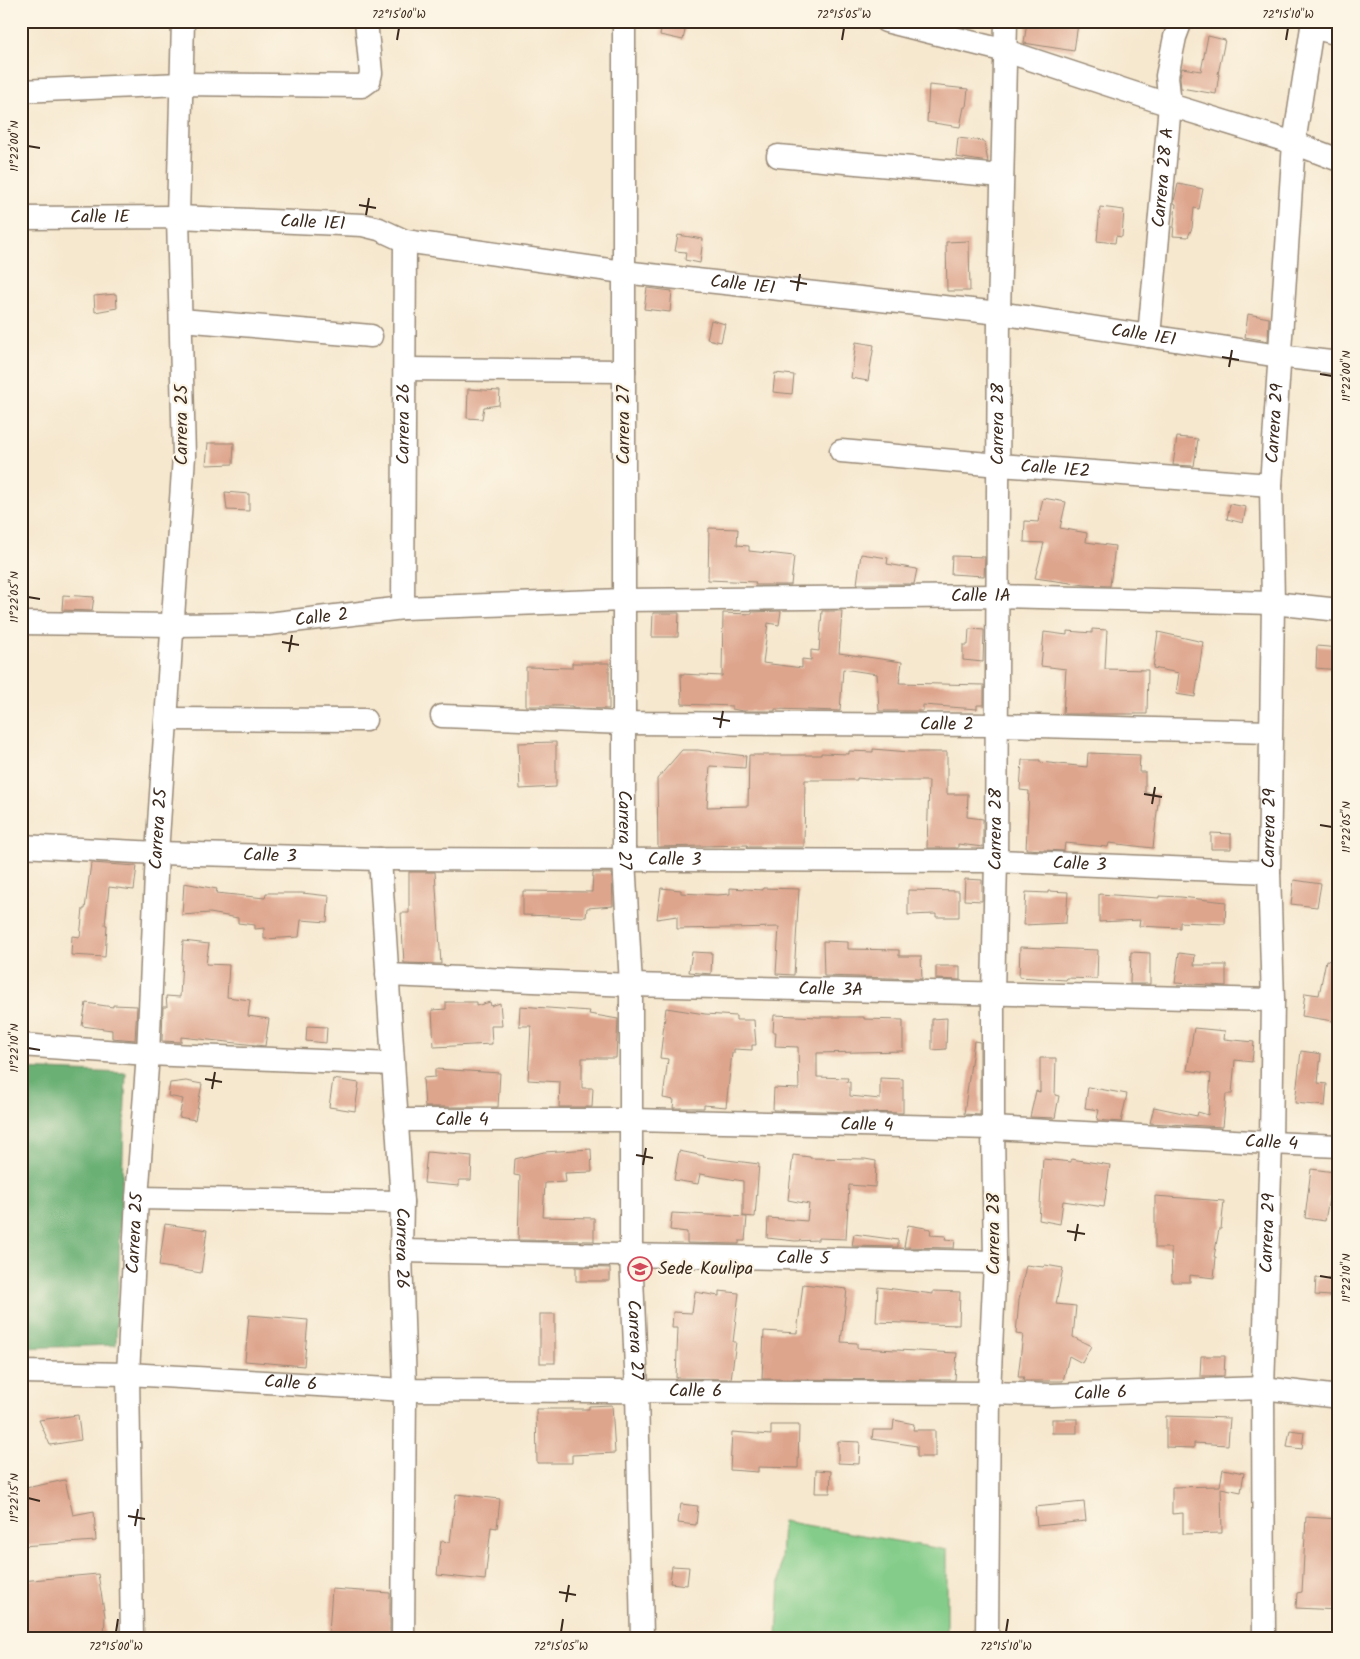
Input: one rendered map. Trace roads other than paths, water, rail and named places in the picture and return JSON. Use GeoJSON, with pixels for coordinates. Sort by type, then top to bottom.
{"type":"FeatureCollection","features":[{"type":"Feature","properties":{"kind":"street","name":"Carrera 25"},"geometry":{"type":"LineString","coordinates":[[132,1638],[128,1374],[137,1198],[148,1054],[157,853],[184,456],[178,217],[183,21]]}},
{"type":"Feature","properties":{"kind":"street"},"geometry":{"type":"LineString","coordinates":[[21,91],[181,84],[362,86],[369,82],[371,73],[366,21]]}},
{"type":"Feature","properties":{"kind":"street","name":"Carrera 27"},"geometry":{"type":"LineString","coordinates":[[624,21],[624,859],[631,985],[631,1256],[637,1391],[642,1638]]}},
{"type":"Feature","properties":{"kind":"street"},"geometry":{"type":"LineString","coordinates":[[886,21],[1006,51],[1170,105],[1294,143],[1339,160]]}},
{"type":"Feature","properties":{"kind":"street","name":"Carrera 28"},"geometry":{"type":"LineString","coordinates":[[987,1638],[989,1392],[995,1262],[993,994],[996,861],[999,313],[1006,21]]}},
{"type":"Feature","properties":{"kind":"street","name":"Carrera 28 A"},"geometry":{"type":"LineString","coordinates":[[1149,336],[1170,105],[1167,76],[1175,38],[1181,21]]}},
{"type":"Feature","properties":{"kind":"street"},"geometry":{"type":"LineString","coordinates":[[1313,24],[1339,34]]}},
{"type":"Feature","properties":{"kind":"street","name":"Carrera 29"},"geometry":{"type":"LineString","coordinates":[[1264,1638],[1263,1388],[1271,1143],[1273,1000],[1269,872],[1273,604],[1271,485],[1294,143],[1313,24]]}},
{"type":"Feature","properties":{"kind":"street"},"geometry":{"type":"LineString","coordinates":[[778,156],[1002,176]]}},
{"type":"Feature","properties":{"kind":"street","name":"Calle 1E1"},"geometry":{"type":"LineString","coordinates":[[178,217],[363,225],[379,229],[404,241],[623,272],[999,313],[1279,356],[1339,363]]}},
{"type":"Feature","properties":{"kind":"street","name":"Calle 1E"},"geometry":{"type":"LineString","coordinates":[[21,218],[178,217]]}},
{"type":"Feature","properties":{"kind":"street","name":"Carrera 26"},"geometry":{"type":"LineString","coordinates":[[403,608],[404,241]]}},
{"type":"Feature","properties":{"kind":"street"},"geometry":{"type":"LineString","coordinates":[[181,320],[371,336]]}},
{"type":"Feature","properties":{"kind":"street"},"geometry":{"type":"LineString","coordinates":[[405,369],[624,371]]}},
{"type":"Feature","properties":{"kind":"street","name":"Calle 1E2"},"geometry":{"type":"LineString","coordinates":[[841,451],[999,465],[1271,485]]}},
{"type":"Feature","properties":{"kind":"street","name":"Calle 1A"},"geometry":{"type":"LineString","coordinates":[[623,600],[997,596],[1273,604],[1339,610]]}},
{"type":"Feature","properties":{"kind":"street","name":"Calle 2"},"geometry":{"type":"LineString","coordinates":[[21,623],[268,624],[403,608],[623,600]]}},
{"type":"Feature","properties":{"kind":"street","name":"Calle 2"},"geometry":{"type":"LineString","coordinates":[[442,716],[624,723],[996,725],[1270,732]]}},
{"type":"Feature","properties":{"kind":"street"},"geometry":{"type":"LineString","coordinates":[[167,719],[365,720]]}},
{"type":"Feature","properties":{"kind":"street","name":"Calle 3"},"geometry":{"type":"LineString","coordinates":[[21,846],[157,853],[380,859],[996,861],[1269,872]]}},
{"type":"Feature","properties":{"kind":"street","name":"Carrera 26"},"geometry":{"type":"LineString","coordinates":[[380,859],[402,1202],[401,1251],[405,1390],[403,1638]]}},
{"type":"Feature","properties":{"kind":"street","name":"Calle 3A"},"geometry":{"type":"LineString","coordinates":[[387,975],[631,985],[1273,1000]]}},
{"type":"Feature","properties":{"kind":"street"},"geometry":{"type":"LineString","coordinates":[[21,1045],[148,1054],[393,1064]]}},
{"type":"Feature","properties":{"kind":"street","name":"Calle 4"},"geometry":{"type":"LineString","coordinates":[[396,1120],[630,1120],[993,1128],[1339,1146]]}},
{"type":"Feature","properties":{"kind":"street"},"geometry":{"type":"LineString","coordinates":[[137,1198],[402,1202]]}},
{"type":"Feature","properties":{"kind":"street","name":"Calle 5"},"geometry":{"type":"LineString","coordinates":[[401,1251],[995,1262]]}},
{"type":"Feature","properties":{"kind":"street","name":"Calle 6"},"geometry":{"type":"LineString","coordinates":[[21,1372],[128,1374],[405,1390],[989,1392],[1052,1395],[1263,1388],[1339,1398]]}},
{"type":"Feature","properties":{"kind":"place","name":"Sede Koulipa"},"geometry":{"type":"Point","coordinates":[640,1269]}}]}
